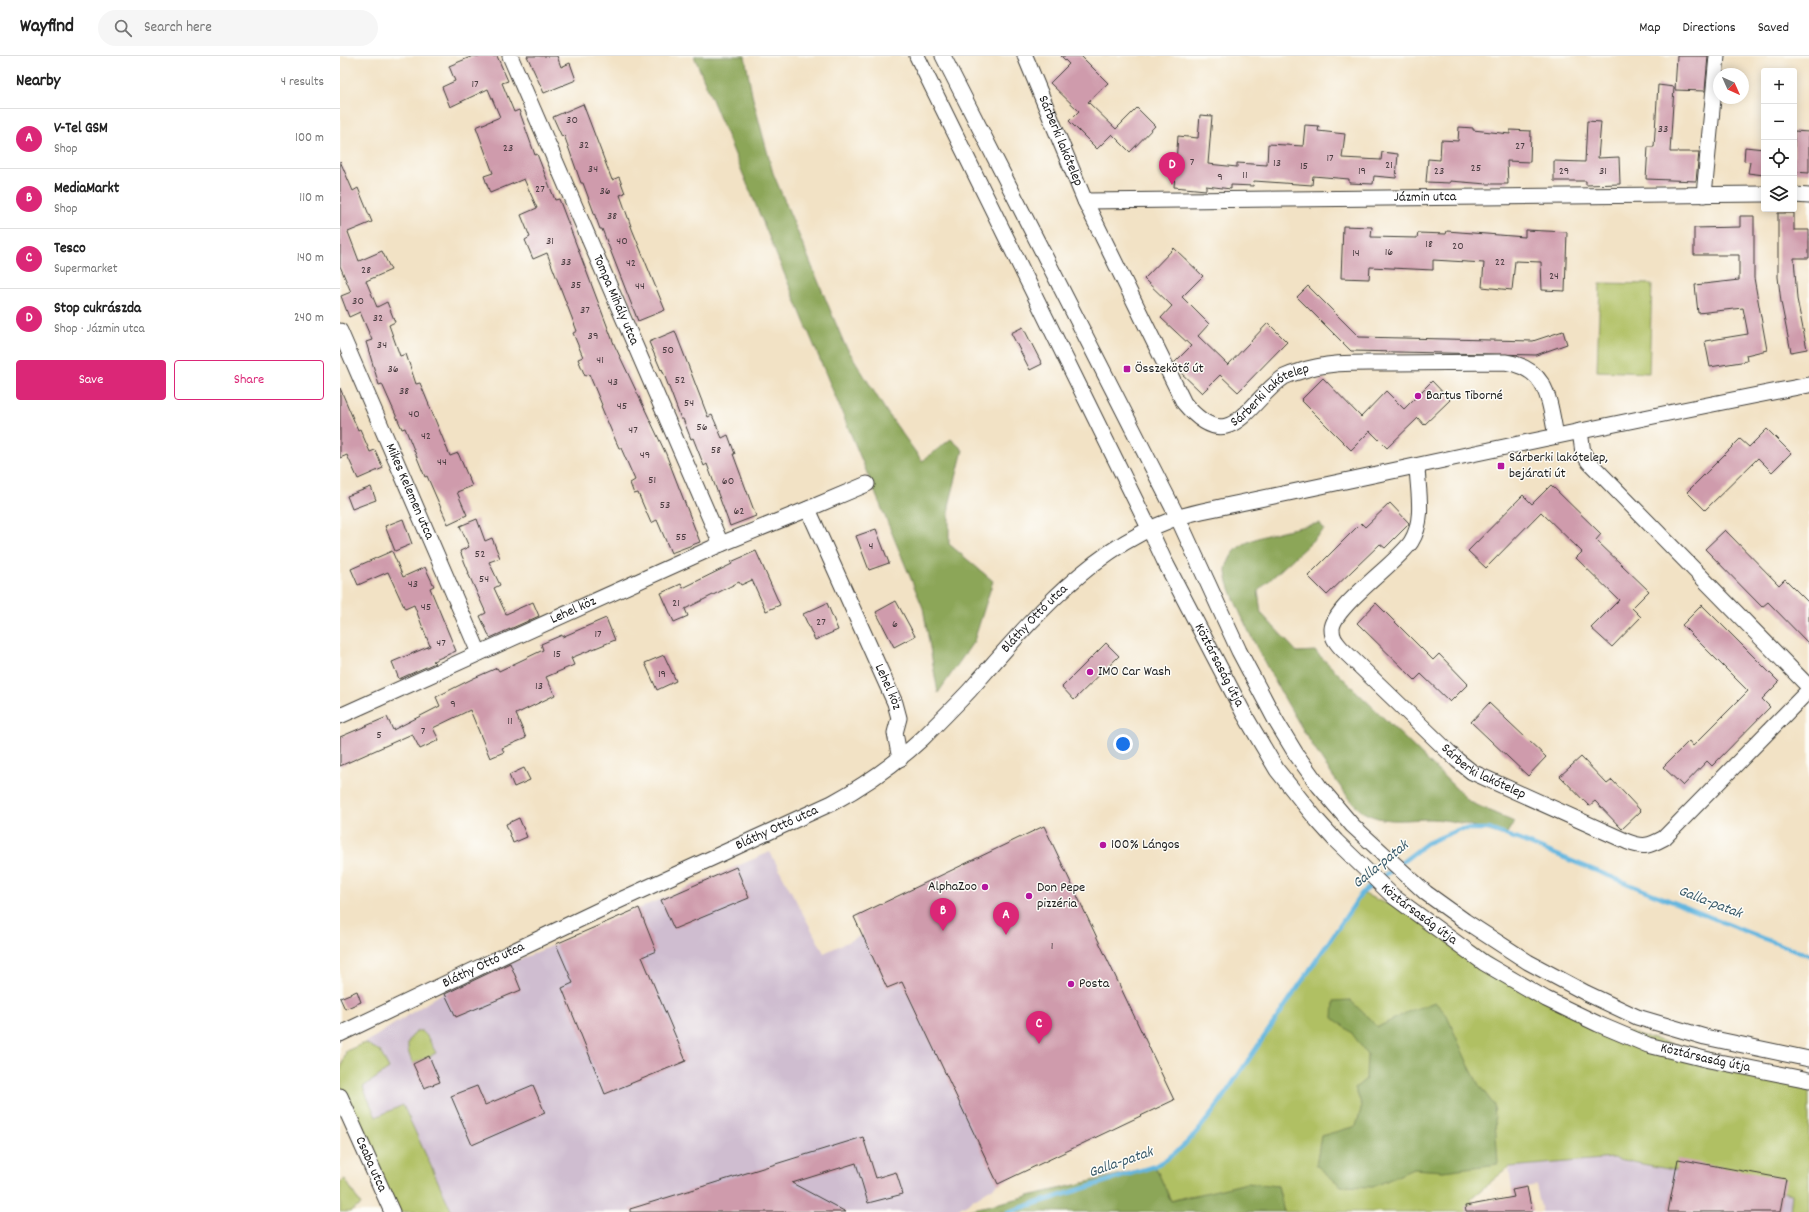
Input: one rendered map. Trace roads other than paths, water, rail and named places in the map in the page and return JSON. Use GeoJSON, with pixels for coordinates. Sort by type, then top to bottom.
{"type":"FeatureCollection","features":[{"type":"Feature","properties":{"kind":"street","name":"Tompa Mihály utca"},"geometry":{"type":"LineString","coordinates":[[510,56],[721,544]]}},
{"type":"Feature","properties":{"kind":"street"},"geometry":{"type":"LineString","coordinates":[[917,56],[1149,528]]}},
{"type":"Feature","properties":{"kind":"street"},"geometry":{"type":"LineString","coordinates":[[942,56],[1177,516]]}},
{"type":"Feature","properties":{"kind":"street","name":"Sárberki lakótelep"},"geometry":{"type":"LineString","coordinates":[[1025,56],[1085,201],[1184,404],[1194,416],[1205,423],[1218,427],[1230,425],[1243,418],[1268,390],[1285,376],[1308,368],[1343,363],[1505,362],[1518,364],[1531,370],[1540,380],[1548,393],[1556,436]]}},
{"type":"Feature","properties":{"kind":"street"},"geometry":{"type":"LineString","coordinates":[[1704,195],[1717,56]]}},
{"type":"Feature","properties":{"kind":"street","name":"Jázmin utca"},"geometry":{"type":"LineString","coordinates":[[1085,201],[1761,194]]}},
{"type":"Feature","properties":{"kind":"street"},"geometry":{"type":"LineString","coordinates":[[1797,196],[1809,196]]}},
{"type":"Feature","properties":{"kind":"street","name":"Mikes Kelemen utca"},"geometry":{"type":"LineString","coordinates":[[340,331],[479,653]]}},
{"type":"Feature","properties":{"kind":"street","name":"Bláthy Ottó utca"},"geometry":{"type":"LineString","coordinates":[[340,1034],[616,902],[832,803],[866,784],[900,759],[954,706],[1018,635],[1057,595],[1094,563],[1149,528],[1177,516],[1417,467],[1580,431],[1809,385]]}},
{"type":"Feature","properties":{"kind":"street"},"geometry":{"type":"LineString","coordinates":[[1580,431],[1583,454],[1589,462],[1809,687]]}},
{"type":"Feature","properties":{"kind":"street","name":"Sárberki lakótelep"},"geometry":{"type":"LineString","coordinates":[[1417,467],[1420,512],[1418,527],[1411,542],[1341,611],[1332,628],[1333,638],[1346,654],[1457,760],[1472,772],[1628,842],[1640,846],[1652,844],[1664,838],[1809,690]]}},
{"type":"Feature","properties":{"kind":"street","name":"Lehel köz"},"geometry":{"type":"LineString","coordinates":[[340,716],[721,544],[866,484]]}},
{"type":"Feature","properties":{"kind":"street","name":"Lehel köz"},"geometry":{"type":"LineString","coordinates":[[808,509],[895,703],[899,718],[895,733],[900,759]]}},
{"type":"Feature","properties":{"kind":"street","name":"Köztársaság útja"},"geometry":{"type":"LineString","coordinates":[[1177,516],[1239,651],[1276,722],[1296,754],[1319,786],[1352,825],[1411,880],[1464,922],[1528,962],[1586,993],[1637,1016],[1705,1037],[1809,1059]]}},
{"type":"Feature","properties":{"kind":"street","name":"Köztársaság útja"},"geometry":{"type":"LineString","coordinates":[[1149,528],[1167,567],[1240,707],[1277,770],[1316,820],[1394,897],[1484,963],[1546,1000],[1598,1024],[1648,1044],[1678,1052],[1709,1060],[1809,1080]]}},
{"type":"Feature","properties":{"kind":"street","name":"Csaba utca"},"geometry":{"type":"LineString","coordinates":[[340,1096],[392,1212]]}},
{"type":"Feature","properties":{"kind":"waterway","name":"Galla-patak"},"geometry":{"type":"LineString","coordinates":[[1008,1212],[1155,1166],[1173,1154],[1193,1136],[1213,1112],[1362,893],[1427,843],[1460,829],[1489,829],[1525,842],[1762,938],[1809,955]]}},
{"type":"Feature","properties":{"kind":"place","name":"Stop cukrászda"},"geometry":{"type":"Point","coordinates":[1172,185]}},
{"type":"Feature","properties":{"kind":"place","name":"Összekötő út"},"geometry":{"type":"Point","coordinates":[1127,369]}},
{"type":"Feature","properties":{"kind":"place","name":"Bartus Tiborné"},"geometry":{"type":"Point","coordinates":[1418,396]}},
{"type":"Feature","properties":{"kind":"place","name":"Sárberki lakótelep, bejárati út"},"geometry":{"type":"Point","coordinates":[1501,466]}},
{"type":"Feature","properties":{"kind":"place","name":"IMO Car Wash"},"geometry":{"type":"Point","coordinates":[1090,672]}},
{"type":"Feature","properties":{"kind":"place","name":"100% Lángos"},"geometry":{"type":"Point","coordinates":[1103,845]}},
{"type":"Feature","properties":{"kind":"place","name":"AlphaZoo"},"geometry":{"type":"Point","coordinates":[985,887]}},
{"type":"Feature","properties":{"kind":"place","name":"Don Pepe pizzéria"},"geometry":{"type":"Point","coordinates":[1029,896]}},
{"type":"Feature","properties":{"kind":"place","name":"MediaMarkt"},"geometry":{"type":"Point","coordinates":[943,931]}},
{"type":"Feature","properties":{"kind":"place","name":"V-Tel GSM"},"geometry":{"type":"Point","coordinates":[1006,935]}},
{"type":"Feature","properties":{"kind":"place","name":"Posta"},"geometry":{"type":"Point","coordinates":[1071,984]}},
{"type":"Feature","properties":{"kind":"place","name":"Tesco"},"geometry":{"type":"Point","coordinates":[1039,1044]}}]}
